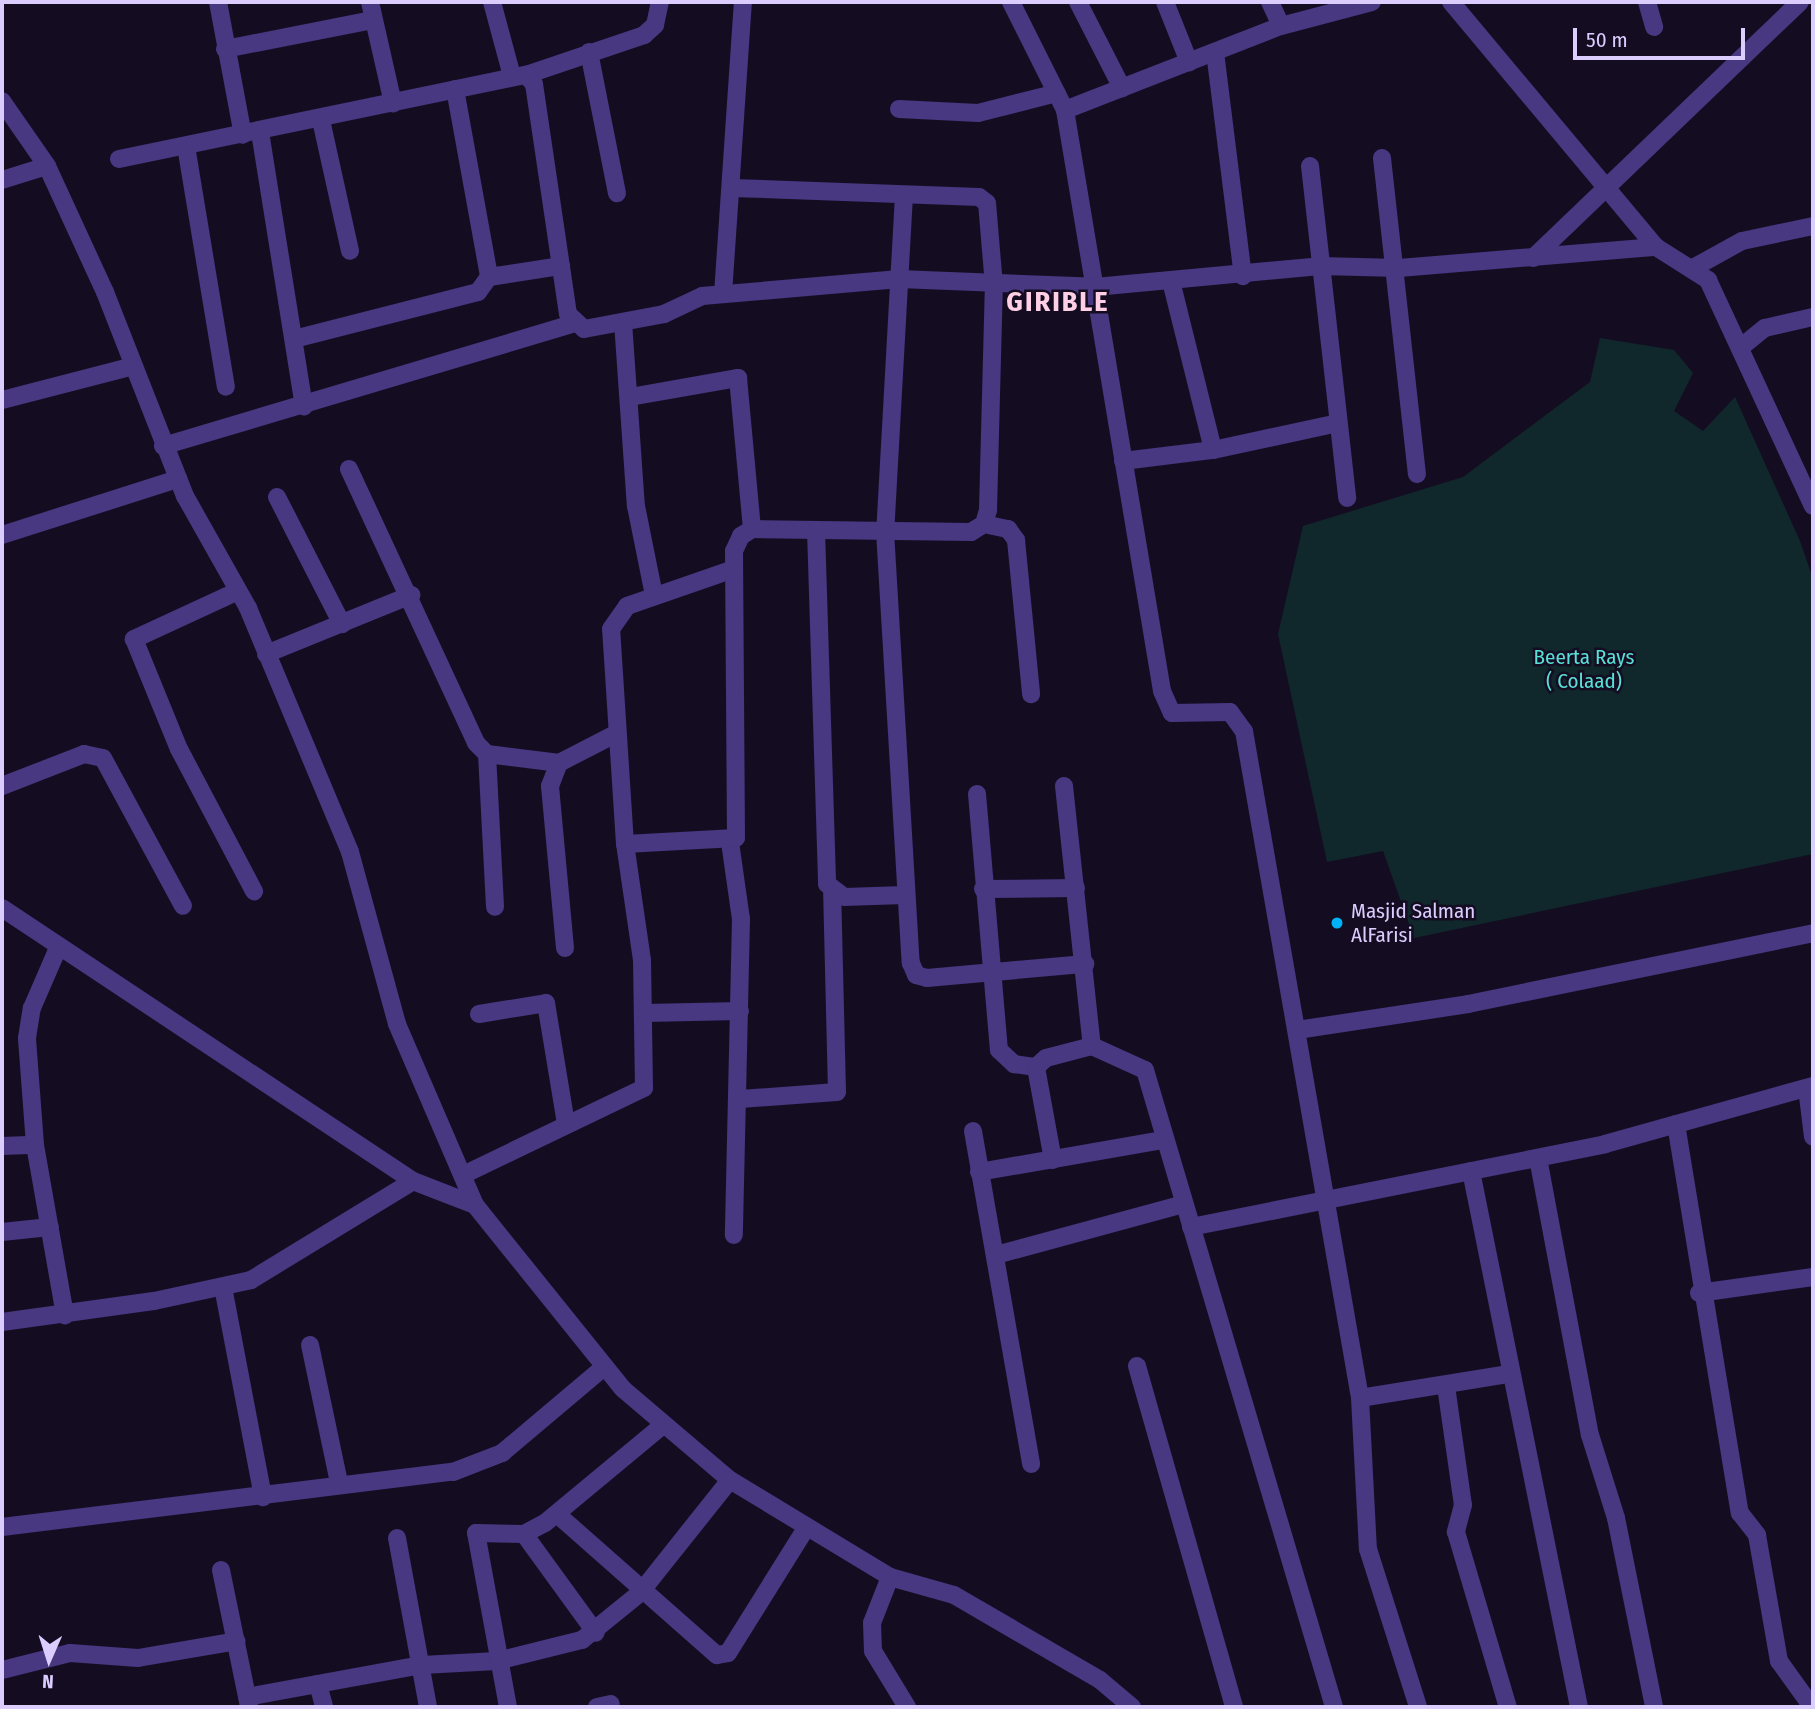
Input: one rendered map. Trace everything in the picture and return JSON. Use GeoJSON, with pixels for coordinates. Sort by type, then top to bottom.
{"type":"FeatureCollection","features":[{"type":"Feature","properties":{"kind":"street"},"geometry":{"type":"LineString","coordinates":[[218,2],[225,49],[251,133],[294,338],[304,407]]}},
{"type":"Feature","properties":{"kind":"street"},"geometry":{"type":"LineString","coordinates":[[492,2],[519,75],[534,84],[561,266],[573,324]]}},
{"type":"Feature","properties":{"kind":"street"},"geometry":{"type":"LineString","coordinates":[[119,159],[321,120],[519,75],[644,35],[654,25],[660,2]]}},
{"type":"Feature","properties":{"kind":"street"},"geometry":{"type":"LineString","coordinates":[[723,294],[743,2]]}},
{"type":"Feature","properties":{"kind":"street"},"geometry":{"type":"LineString","coordinates":[[1011,2],[1065,110],[1167,706],[1175,714],[1230,712],[1244,731],[1360,1398],[1368,1549],[1418,1707]]}},
{"type":"Feature","properties":{"kind":"street"},"geometry":{"type":"LineString","coordinates":[[1078,2],[1122,88]]}},
{"type":"Feature","properties":{"kind":"street"},"geometry":{"type":"LineString","coordinates":[[1165,2],[1189,62]]}},
{"type":"Feature","properties":{"kind":"street"},"geometry":{"type":"LineString","coordinates":[[1269,2],[1280,26]]}},
{"type":"Feature","properties":{"kind":"street"},"geometry":{"type":"LineString","coordinates":[[1451,2],[1656,247],[1708,280],[1813,506]]}},
{"type":"Feature","properties":{"kind":"street"},"geometry":{"type":"LineString","coordinates":[[1647,2],[1654,27]]}},
{"type":"Feature","properties":{"kind":"street"},"geometry":{"type":"LineString","coordinates":[[1533,258],[1800,2]]}},
{"type":"Feature","properties":{"kind":"street"},"geometry":{"type":"LineString","coordinates":[[1065,110],[1280,26],[1361,3]]}},
{"type":"Feature","properties":{"kind":"street"},"geometry":{"type":"LineString","coordinates":[[225,49],[371,11],[393,103]]}},
{"type":"Feature","properties":{"kind":"street"},"geometry":{"type":"LineString","coordinates":[[589,52],[617,193]]}},
{"type":"Feature","properties":{"kind":"street"},"geometry":{"type":"LineString","coordinates":[[1214,52],[1243,276]]}},
{"type":"Feature","properties":{"kind":"street"},"geometry":{"type":"LineString","coordinates":[[455,89],[489,277]]}},
{"type":"Feature","properties":{"kind":"street"},"geometry":{"type":"LineString","coordinates":[[899,109],[978,113],[1057,93]]}},
{"type":"Feature","properties":{"kind":"street"},"geometry":{"type":"LineString","coordinates":[[2,101],[47,166],[133,366],[163,446],[238,591],[267,654],[350,852],[397,1024],[475,1205],[603,1368],[662,1426],[730,1480],[890,1577],[954,1595],[1100,1680],[1132,1707]]}},
{"type":"Feature","properties":{"kind":"street"},"geometry":{"type":"LineString","coordinates":[[321,120],[350,251]]}},
{"type":"Feature","properties":{"kind":"street"},"geometry":{"type":"LineString","coordinates":[[186,146],[226,387]]}},
{"type":"Feature","properties":{"kind":"street"},"geometry":{"type":"LineString","coordinates":[[1382,158],[1399,268],[1418,474]]}},
{"type":"Feature","properties":{"kind":"street"},"geometry":{"type":"LineString","coordinates":[[2,180],[47,166]]}},
{"type":"Feature","properties":{"kind":"street"},"geometry":{"type":"LineString","coordinates":[[1310,166],[1347,498]]}},
{"type":"Feature","properties":{"kind":"street"},"geometry":{"type":"LineString","coordinates":[[731,188],[979,197],[987,203],[994,286],[984,524]]}},
{"type":"Feature","properties":{"kind":"street"},"geometry":{"type":"LineString","coordinates":[[904,195],[885,531],[905,895],[916,975],[991,973],[1085,964]]}},
{"type":"Feature","properties":{"kind":"street"},"geometry":{"type":"LineString","coordinates":[[1693,268],[1742,241],[1813,226]]}},
{"type":"Feature","properties":{"kind":"street"},"geometry":{"type":"LineString","coordinates":[[163,446],[304,407],[573,324],[584,330],[723,294],[900,279],[994,286],[1095,287],[1243,276],[1320,266],[1399,268],[1656,247]]}},
{"type":"Feature","properties":{"kind":"street"},"geometry":{"type":"LineString","coordinates":[[294,338],[478,292],[489,277],[561,266]]}},
{"type":"Feature","properties":{"kind":"street"},"geometry":{"type":"LineString","coordinates":[[1171,281],[1213,450]]}},
{"type":"Feature","properties":{"kind":"street"},"geometry":{"type":"LineString","coordinates":[[1740,348],[1765,328],[1813,317]]}},
{"type":"Feature","properties":{"kind":"street"},"geometry":{"type":"LineString","coordinates":[[622,322],[630,397],[636,506],[654,595]]}},
{"type":"Feature","properties":{"kind":"street"},"geometry":{"type":"LineString","coordinates":[[2,400],[133,366]]}},
{"type":"Feature","properties":{"kind":"street"},"geometry":{"type":"LineString","coordinates":[[630,397],[738,378],[752,529],[734,551],[739,831],[730,842],[741,919],[740,1099],[734,1235]]}},
{"type":"Feature","properties":{"kind":"street"},"geometry":{"type":"LineString","coordinates":[[1123,461],[1213,450],[1338,423]]}},
{"type":"Feature","properties":{"kind":"street"},"geometry":{"type":"LineString","coordinates":[[349,469],[411,595],[459,713],[487,754],[495,907]]}},
{"type":"Feature","properties":{"kind":"street"},"geometry":{"type":"LineString","coordinates":[[2,535],[178,479]]}},
{"type":"Feature","properties":{"kind":"street"},"geometry":{"type":"LineString","coordinates":[[277,498],[342,624]]}},
{"type":"Feature","properties":{"kind":"street"},"geometry":{"type":"LineString","coordinates":[[752,529],[971,532],[984,524],[1008,528],[1016,540],[1031,694]]}},
{"type":"Feature","properties":{"kind":"street"},"geometry":{"type":"LineString","coordinates":[[740,1099],[837,1092],[832,894],[816,530]]}},
{"type":"Feature","properties":{"kind":"street"},"geometry":{"type":"LineString","coordinates":[[463,1175],[644,1088],[645,1013],[625,844],[611,629],[627,606],[734,569]]}},
{"type":"Feature","properties":{"kind":"street"},"geometry":{"type":"LineString","coordinates":[[238,591],[134,639],[179,749],[254,891]]}},
{"type":"Feature","properties":{"kind":"street"},"geometry":{"type":"LineString","coordinates":[[267,654],[411,595]]}},
{"type":"Feature","properties":{"kind":"street"},"geometry":{"type":"LineString","coordinates":[[487,754],[559,763],[617,733]]}},
{"type":"Feature","properties":{"kind":"street"},"geometry":{"type":"LineString","coordinates":[[2,786],[84,754],[103,758],[183,906]]}},
{"type":"Feature","properties":{"kind":"street"},"geometry":{"type":"LineString","coordinates":[[559,763],[550,786],[550,816],[565,948]]}},
{"type":"Feature","properties":{"kind":"street"},"geometry":{"type":"LineString","coordinates":[[1064,786],[1092,1046]]}},
{"type":"Feature","properties":{"kind":"street"},"geometry":{"type":"LineString","coordinates":[[977,793],[983,889],[999,1049],[1014,1064],[1037,1067]]}},
{"type":"Feature","properties":{"kind":"street"},"geometry":{"type":"LineString","coordinates":[[625,844],[730,842]]}},
{"type":"Feature","properties":{"kind":"street"},"geometry":{"type":"LineString","coordinates":[[983,889],[1076,888]]}},
{"type":"Feature","properties":{"kind":"street"},"geometry":{"type":"LineString","coordinates":[[832,894],[905,895]]}},
{"type":"Feature","properties":{"kind":"street"},"geometry":{"type":"LineString","coordinates":[[2,908],[58,948],[414,1181],[475,1205]]}},
{"type":"Feature","properties":{"kind":"street"},"geometry":{"type":"LineString","coordinates":[[1297,1030],[1468,1004],[1813,933]]}},
{"type":"Feature","properties":{"kind":"street"},"geometry":{"type":"LineString","coordinates":[[58,948],[32,1007],[27,1038],[35,1145],[65,1315]]}},
{"type":"Feature","properties":{"kind":"street"},"geometry":{"type":"LineString","coordinates":[[479,1014],[546,1003],[566,1124]]}},
{"type":"Feature","properties":{"kind":"street"},"geometry":{"type":"LineString","coordinates":[[645,1013],[740,1011]]}},
{"type":"Feature","properties":{"kind":"street"},"geometry":{"type":"LineString","coordinates":[[1037,1067],[1046,1058],[1092,1046],[1145,1070],[1163,1139],[1334,1707]]}},
{"type":"Feature","properties":{"kind":"street"},"geometry":{"type":"LineString","coordinates":[[1037,1067],[1052,1160]]}},
{"type":"Feature","properties":{"kind":"street"},"geometry":{"type":"LineString","coordinates":[[1191,1227],[1538,1158],[1810,1087],[1813,1137]]}},
{"type":"Feature","properties":{"kind":"street"},"geometry":{"type":"LineString","coordinates":[[1676,1124],[1699,1293],[1740,1513],[1757,1535],[1779,1661],[1812,1707]]}},
{"type":"Feature","properties":{"kind":"street"},"geometry":{"type":"LineString","coordinates":[[973,1131],[1031,1464]]}},
{"type":"Feature","properties":{"kind":"street"},"geometry":{"type":"LineString","coordinates":[[979,1172],[1163,1139]]}},
{"type":"Feature","properties":{"kind":"street"},"geometry":{"type":"LineString","coordinates":[[2,1146],[35,1145]]}},
{"type":"Feature","properties":{"kind":"street"},"geometry":{"type":"LineString","coordinates":[[1538,1158],[1590,1434],[1616,1518],[1654,1707]]}},
{"type":"Feature","properties":{"kind":"street"},"geometry":{"type":"LineString","coordinates":[[1471,1171],[1509,1374],[1579,1707]]}},
{"type":"Feature","properties":{"kind":"street"},"geometry":{"type":"LineString","coordinates":[[2,1322],[65,1315],[223,1287],[284,1264],[414,1181]]}},
{"type":"Feature","properties":{"kind":"street"},"geometry":{"type":"LineString","coordinates":[[996,1255],[1184,1204]]}},
{"type":"Feature","properties":{"kind":"street"},"geometry":{"type":"LineString","coordinates":[[2,1232],[50,1227]]}},
{"type":"Feature","properties":{"kind":"street"},"geometry":{"type":"LineString","coordinates":[[1699,1293],[1813,1277]]}},
{"type":"Feature","properties":{"kind":"street"},"geometry":{"type":"LineString","coordinates":[[223,1287],[263,1497]]}},
{"type":"Feature","properties":{"kind":"street"},"geometry":{"type":"LineString","coordinates":[[310,1345],[339,1483]]}},
{"type":"Feature","properties":{"kind":"street"},"geometry":{"type":"LineString","coordinates":[[1137,1366],[1234,1707]]}},
{"type":"Feature","properties":{"kind":"street"},"geometry":{"type":"LineString","coordinates":[[2,1527],[263,1497],[339,1483],[453,1472],[486,1461],[603,1368]]}},
{"type":"Feature","properties":{"kind":"street"},"geometry":{"type":"LineString","coordinates":[[1360,1398],[1509,1374]]}},
{"type":"Feature","properties":{"kind":"street"},"geometry":{"type":"LineString","coordinates":[[1446,1386],[1463,1505],[1456,1532],[1508,1707]]}},
{"type":"Feature","properties":{"kind":"street"},"geometry":{"type":"LineString","coordinates":[[508,1707],[497,1661],[476,1532],[524,1534],[558,1515],[662,1426]]}},
{"type":"Feature","properties":{"kind":"street"},"geometry":{"type":"LineString","coordinates":[[221,1570],[248,1702],[318,1684],[422,1665],[497,1661],[596,1633],[640,1593],[730,1480]]}},
{"type":"Feature","properties":{"kind":"street"},"geometry":{"type":"LineString","coordinates":[[558,1515],[640,1593],[696,1642],[717,1655],[728,1653],[806,1528]]}},
{"type":"Feature","properties":{"kind":"street"},"geometry":{"type":"LineString","coordinates":[[524,1534],[596,1633]]}},
{"type":"Feature","properties":{"kind":"street"},"geometry":{"type":"LineString","coordinates":[[397,1538],[428,1707]]}},
{"type":"Feature","properties":{"kind":"street"},"geometry":{"type":"LineString","coordinates":[[890,1577],[872,1623],[873,1651],[907,1707]]}},
{"type":"Feature","properties":{"kind":"street"},"geometry":{"type":"LineString","coordinates":[[2,1670],[70,1653],[138,1658],[237,1641]]}},
{"type":"Feature","properties":{"kind":"street"},"geometry":{"type":"LineString","coordinates":[[318,1684],[324,1707]]}},
{"type":"Feature","properties":{"kind":"green space","name":"Beerta Rays ( Colaad)"},"geometry":{"type":"Polygon","coordinates":[[[1600,338],[1674,350],[1693,373],[1674,411],[1703,431],[1735,397],[1800,541],[1813,579],[1813,854],[1414,938],[1383,851],[1327,862],[1278,634],[1303,526],[1463,477],[1590,382],[1600,338]]]}},
{"type":"Feature","properties":{"kind":"place","name":"Masjid Salman AlFarisi"},"geometry":{"type":"Point","coordinates":[1337,923]}},
{"type":"Feature","properties":{"kind":"district","name":"GIRIBLE"},"geometry":{"type":"Point","coordinates":[1058,302]}}]}
